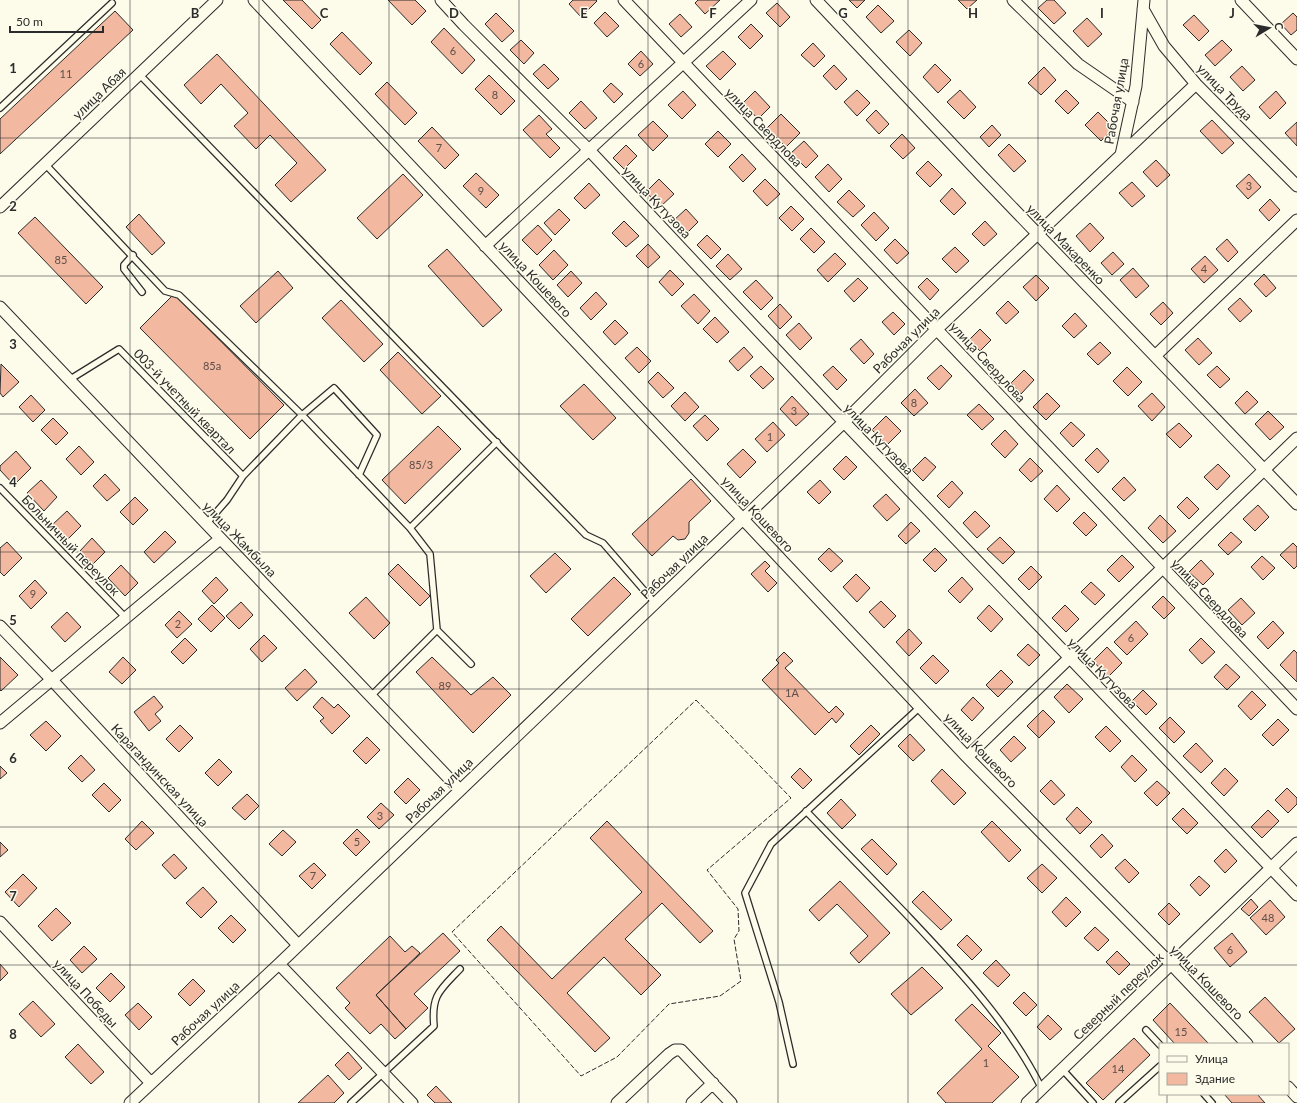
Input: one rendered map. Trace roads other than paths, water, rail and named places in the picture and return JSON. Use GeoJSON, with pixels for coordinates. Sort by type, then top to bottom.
{"type":"FeatureCollection","features":[{"type":"Feature","properties":{"kind":"street","name":"улица Абая"},"geometry":{"type":"LineString","coordinates":[[0,207],[217,0]]}},
{"type":"Feature","properties":{"kind":"street","name":"улица Кошевого"},"geometry":{"type":"LineString","coordinates":[[254,0],[966,756],[1171,964],[1246,1043]]}},
{"type":"Feature","properties":{"kind":"street","name":"улица Кутузова"},"geometry":{"type":"LineString","coordinates":[[441,0],[589,150],[844,422],[1297,896]]}},
{"type":"Feature","properties":{"kind":"street","name":"улица Свердлова"},"geometry":{"type":"LineString","coordinates":[[624,0],[1297,709]]}},
{"type":"Feature","properties":{"kind":"street"},"geometry":{"type":"LineString","coordinates":[[485,246],[751,0]]}},
{"type":"Feature","properties":{"kind":"street","name":"улица Макаренко"},"geometry":{"type":"LineString","coordinates":[[816,0],[1037,234],[1297,504]]}},
{"type":"Feature","properties":{"kind":"street"},"geometry":{"type":"LineString","coordinates":[[1014,0],[1078,64],[1133,102]]}},
{"type":"Feature","properties":{"kind":"street"},"geometry":{"type":"LineString","coordinates":[[1241,0],[1297,59]]}},
{"type":"Feature","properties":{"kind":"street","name":"Рабочая улица"},"geometry":{"type":"LineString","coordinates":[[130,1103],[279,964],[844,422],[937,329],[1121,155],[1133,102],[1143,4]]}},
{"type":"Feature","properties":{"kind":"street","name":"улица Труда"},"geometry":{"type":"LineString","coordinates":[[1143,4],[1164,46],[1196,84],[1297,186]]}},
{"type":"Feature","properties":{"kind":"street"},"geometry":{"type":"LineString","coordinates":[[1121,155],[1196,84]]}},
{"type":"Feature","properties":{"kind":"street"},"geometry":{"type":"LineString","coordinates":[[1155,356],[1297,220]]}},
{"type":"Feature","properties":{"kind":"street","name":"улица Жамбыла"},"geometry":{"type":"LineString","coordinates":[[0,307],[460,790]]}},
{"type":"Feature","properties":{"kind":"street"},"geometry":{"type":"LineString","coordinates":[[966,756],[1163,569],[1297,438]]}},
{"type":"Feature","properties":{"kind":"street"},"geometry":{"type":"LineString","coordinates":[[0,723],[220,539]]}},
{"type":"Feature","properties":{"kind":"street","name":"Карагандинская улица"},"geometry":{"type":"LineString","coordinates":[[0,626],[298,945]]}},
{"type":"Feature","properties":{"kind":"street","name":"Северный переулок"},"geometry":{"type":"LineString","coordinates":[[1028,1103],[1171,964],[1272,869],[1297,843]]}},
{"type":"Feature","properties":{"kind":"street","name":"улица Победы"},"geometry":{"type":"LineString","coordinates":[[0,922],[151,1083]]}},
{"type":"Feature","properties":{"kind":"street"},"geometry":{"type":"LineString","coordinates":[[279,964],[412,1103]]}},
{"type":"Feature","properties":{"kind":"street"},"geometry":{"type":"LineString","coordinates":[[617,1103],[675,1050],[681,1050],[731,1103]]}},
{"type":"Feature","properties":{"kind":"street"},"geometry":{"type":"LineString","coordinates":[[692,1103],[713,1083]]}},
{"type":"Feature","properties":{"kind":"street"},"geometry":{"type":"LineString","coordinates":[[1289,1088],[1297,1097]]}},
{"type":"Feature","properties":{"kind":"lane"},"geometry":{"type":"LineString","coordinates":[[0,108],[112,3]]}},
{"type":"Feature","properties":{"kind":"lane"},"geometry":{"type":"LineString","coordinates":[[139,74],[586,535],[603,543],[655,604]]}},
{"type":"Feature","properties":{"kind":"lane"},"geometry":{"type":"LineString","coordinates":[[45,164],[167,292],[179,295],[302,415],[410,528],[430,554],[437,630],[471,664]]}},
{"type":"Feature","properties":{"kind":"lane"},"geometry":{"type":"LineString","coordinates":[[133,255],[124,265],[124,269],[142,292]]}},
{"type":"Feature","properties":{"kind":"lane","name":"003-й учетный квартал"},"geometry":{"type":"LineString","coordinates":[[69,380],[119,349],[242,476]]}},
{"type":"Feature","properties":{"kind":"lane"},"geometry":{"type":"LineString","coordinates":[[206,524],[227,500],[242,476],[302,415],[334,388],[377,435],[359,475]]}},
{"type":"Feature","properties":{"kind":"lane"},"geometry":{"type":"LineString","coordinates":[[410,528],[497,442]]}},
{"type":"Feature","properties":{"kind":"lane","name":"Больничный переулок"},"geometry":{"type":"LineString","coordinates":[[0,488],[126,618]]}},
{"type":"Feature","properties":{"kind":"lane"},"geometry":{"type":"LineString","coordinates":[[371,696],[437,630]]}},
{"type":"Feature","properties":{"kind":"lane"},"geometry":{"type":"LineString","coordinates":[[793,1064],[779,1002],[745,893],[772,844],[920,707]]}},
{"type":"Feature","properties":{"kind":"lane"},"geometry":{"type":"LineString","coordinates":[[806,811],[933,942],[1012,1038],[1030,1065],[1042,1089]]}},
{"type":"Feature","properties":{"kind":"lane"},"geometry":{"type":"LineString","coordinates":[[352,1103],[434,1026],[433,1012],[437,993],[460,969]]}},
{"type":"Feature","properties":{"kind":"lane"},"geometry":{"type":"LineString","coordinates":[[1146,1030],[1159,1044]]}},
{"type":"Feature","properties":{"kind":"lane"},"geometry":{"type":"LineString","coordinates":[[1119,1103],[1159,1067]]}},
{"type":"Feature","properties":{"kind":"lane"},"geometry":{"type":"LineString","coordinates":[[1062,1069],[1093,1103]]}},
{"type":"Feature","properties":{"kind":"lane"},"geometry":{"type":"LineString","coordinates":[[1205,1095],[1212,1103]]}}]}
